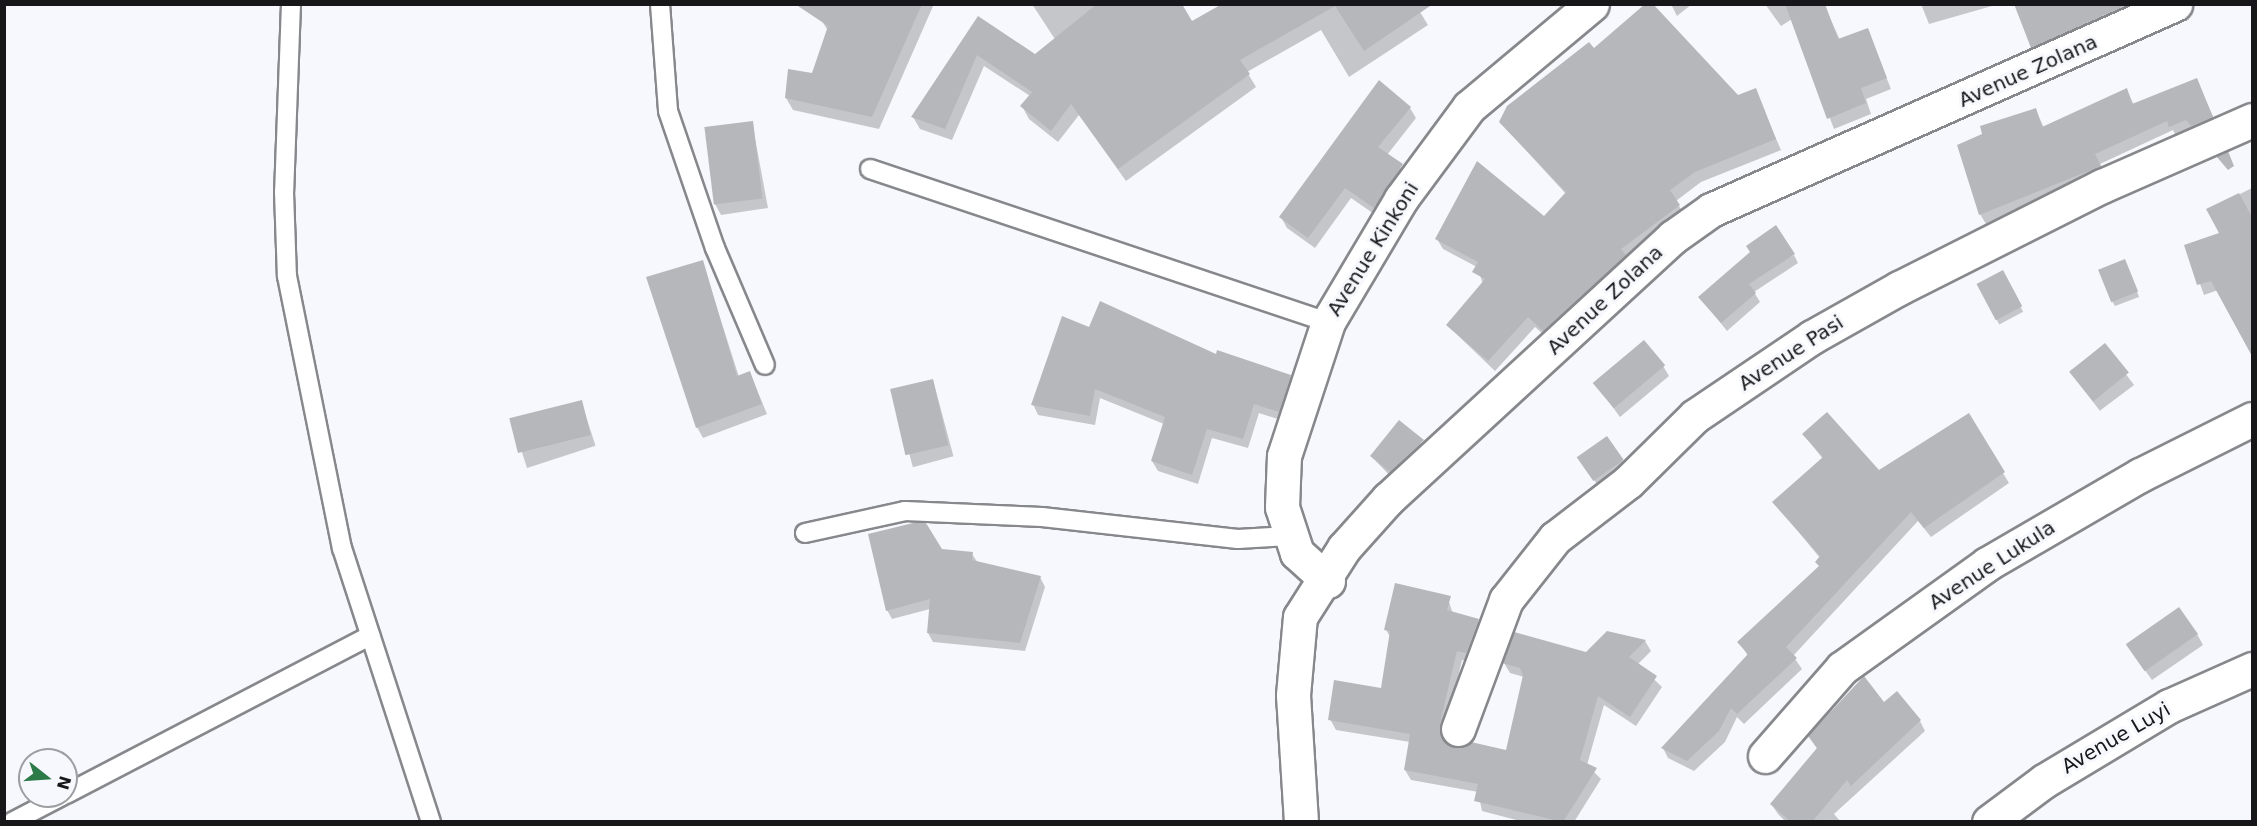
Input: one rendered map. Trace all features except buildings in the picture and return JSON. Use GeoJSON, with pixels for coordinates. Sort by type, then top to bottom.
{"type":"FeatureCollection","features":[{"type":"Feature","properties":{"kind":"street","name":"Avenue Kinkoni"},"geometry":{"type":"LineString","coordinates":[[1328,581],[1297,553],[1289,536],[1282,507],[1284,456],[1328,322],[1401,199],[1469,107],[1592,4]]}},
{"type":"Feature","properties":{"kind":"street","name":"Avenue Zolana"},"geometry":{"type":"LineString","coordinates":[[1301,822],[1293,695],[1300,617],[1328,581],[1344,548],[1388,499],[1673,237],[1712,210],[2171,6]]}},
{"type":"Feature","properties":{"kind":"street","name":"Avenue Pasi"},"geometry":{"type":"LineString","coordinates":[[1458,729],[1506,600],[1555,538],[1628,482],[1695,416],[1812,337],[1899,288],[2102,186],[2253,120]]}},
{"type":"Feature","properties":{"kind":"street","name":"Avenue Lukula"},"geometry":{"type":"LineString","coordinates":[[1765,756],[1842,668],[1988,564],[2140,475],[2253,419]]}},
{"type":"Feature","properties":{"kind":"street","name":"Avenue Luyi"},"geometry":{"type":"LineString","coordinates":[[1989,822],[2044,781],[2169,706],[2253,669]]}},
{"type":"Feature","properties":{"kind":"lane"},"geometry":{"type":"LineString","coordinates":[[291,4],[284,192],[287,276],[321,464],[425,819]]}},
{"type":"Feature","properties":{"kind":"lane"},"geometry":{"type":"LineString","coordinates":[[660,4],[668,111],[714,248],[765,365]]}},
{"type":"Feature","properties":{"kind":"lane"},"geometry":{"type":"LineString","coordinates":[[870,169],[1328,322]]}},
{"type":"Feature","properties":{"kind":"lane"},"geometry":{"type":"LineString","coordinates":[[805,533],[905,511],[1042,517],[1238,539],[1289,536]]}},
{"type":"Feature","properties":{"kind":"lane"},"geometry":{"type":"LineString","coordinates":[[78,788],[370,636]]}},
{"type":"Feature","properties":{"kind":"lane"},"geometry":{"type":"LineString","coordinates":[[12,822],[39,808]]}}]}
